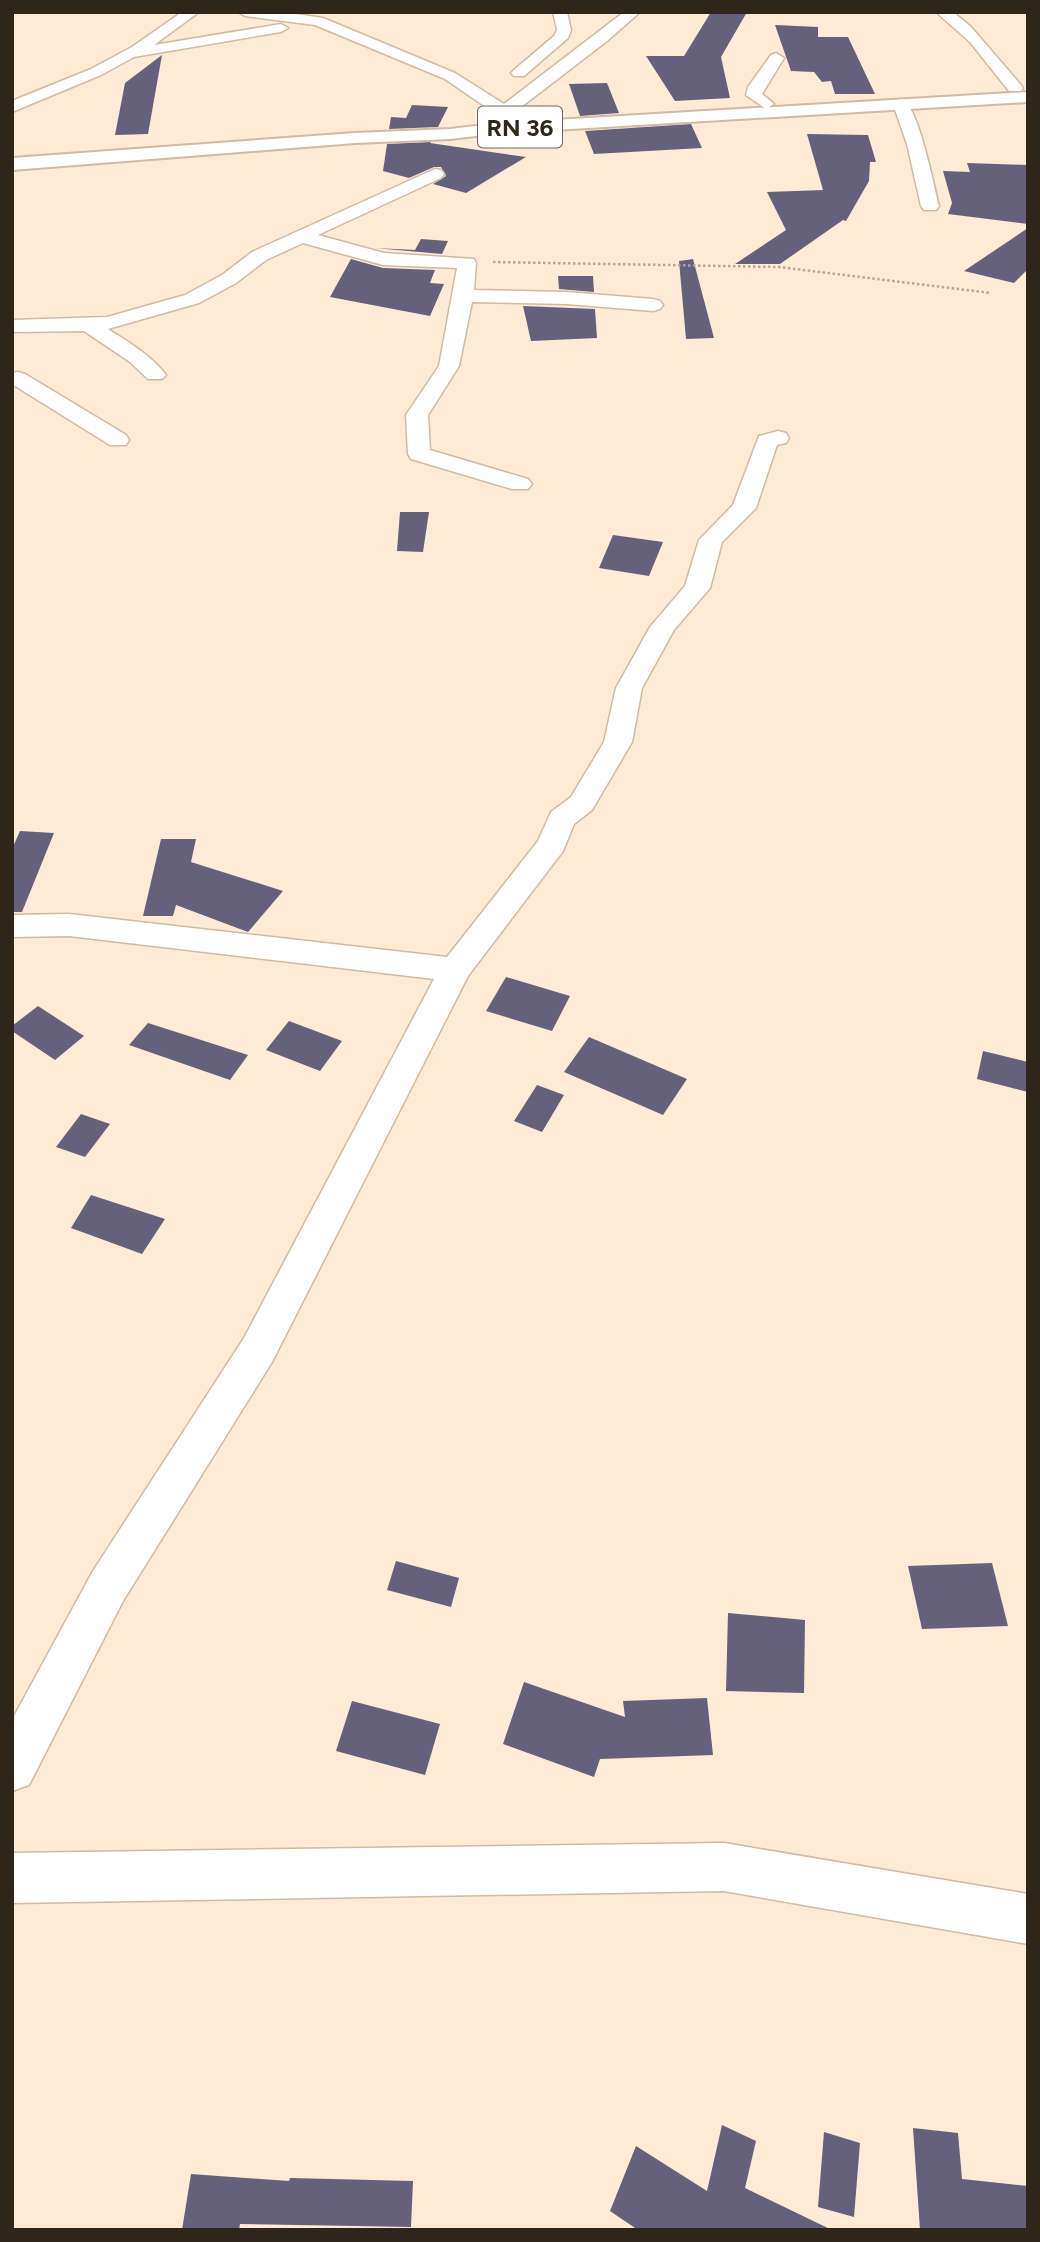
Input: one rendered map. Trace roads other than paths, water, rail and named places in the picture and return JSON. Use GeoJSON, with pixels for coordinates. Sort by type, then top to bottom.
{"type":"FeatureCollection","features":[{"type":"Feature","properties":{"kind":"main road","name":"RN 36"},"geometry":{"type":"LineString","coordinates":[[12,155],[504,116],[1024,91]]}},
{"type":"Feature","properties":{"kind":"main road","name":"RN 36"},"geometry":{"type":"LineString","coordinates":[[12,163],[355,138],[450,134],[502,128],[901,104],[1024,91]]}},
{"type":"Feature","properties":{"kind":"street"},"geometry":{"type":"LineString","coordinates":[[13,106],[96,72],[192,12]]}},
{"type":"Feature","properties":{"kind":"street"},"geometry":{"type":"LineString","coordinates":[[245,12],[318,22],[450,76],[496,91]]}},
{"type":"Feature","properties":{"kind":"street"},"geometry":{"type":"LineString","coordinates":[[496,91],[561,38],[564,30],[560,12]]}},
{"type":"Feature","properties":{"kind":"street"},"geometry":{"type":"LineString","coordinates":[[496,91],[504,116],[550,75],[588,51],[633,12]]}},
{"type":"Feature","properties":{"kind":"street"},"geometry":{"type":"LineString","coordinates":[[943,12],[976,37],[1000,73],[1024,91]]}},
{"type":"Feature","properties":{"kind":"street"},"geometry":{"type":"LineString","coordinates":[[128,54],[318,22],[341,15]]}},
{"type":"Feature","properties":{"kind":"street"},"geometry":{"type":"LineString","coordinates":[[766,104],[754,95],[776,58]]}},
{"type":"Feature","properties":{"kind":"street"},"geometry":{"type":"LineString","coordinates":[[901,104],[915,144],[930,206]]}},
{"type":"Feature","properties":{"kind":"street"},"geometry":{"type":"LineString","coordinates":[[12,326],[88,325],[144,314],[192,299],[229,279],[260,256],[435,174]]}},
{"type":"Feature","properties":{"kind":"street"},"geometry":{"type":"LineString","coordinates":[[303,237],[383,258],[467,263],[450,366],[416,415],[419,454],[520,484]]}},
{"type":"Feature","properties":{"kind":"street"},"geometry":{"type":"LineString","coordinates":[[462,296],[567,298],[653,305]]}},
{"type":"Feature","properties":{"kind":"street"},"geometry":{"type":"LineString","coordinates":[[88,325],[137,358],[155,375]]}},
{"type":"Feature","properties":{"kind":"street"},"geometry":{"type":"LineString","coordinates":[[15,374],[118,440]]}},
{"type":"Feature","properties":{"kind":"street"},"geometry":{"type":"LineString","coordinates":[[12,1768],[108,1586],[257,1350],[454,970],[552,844],[561,820],[582,803],[618,743],[629,688],[663,627],[697,588],[711,540],[744,508],[767,441],[778,439]]}},
{"type":"Feature","properties":{"kind":"street"},"geometry":{"type":"LineString","coordinates":[[12,926],[69,925],[454,970]]}},
{"type":"Feature","properties":{"kind":"street"},"geometry":{"type":"LineString","coordinates":[[12,1878],[724,1867],[1028,1919]]}}]}
